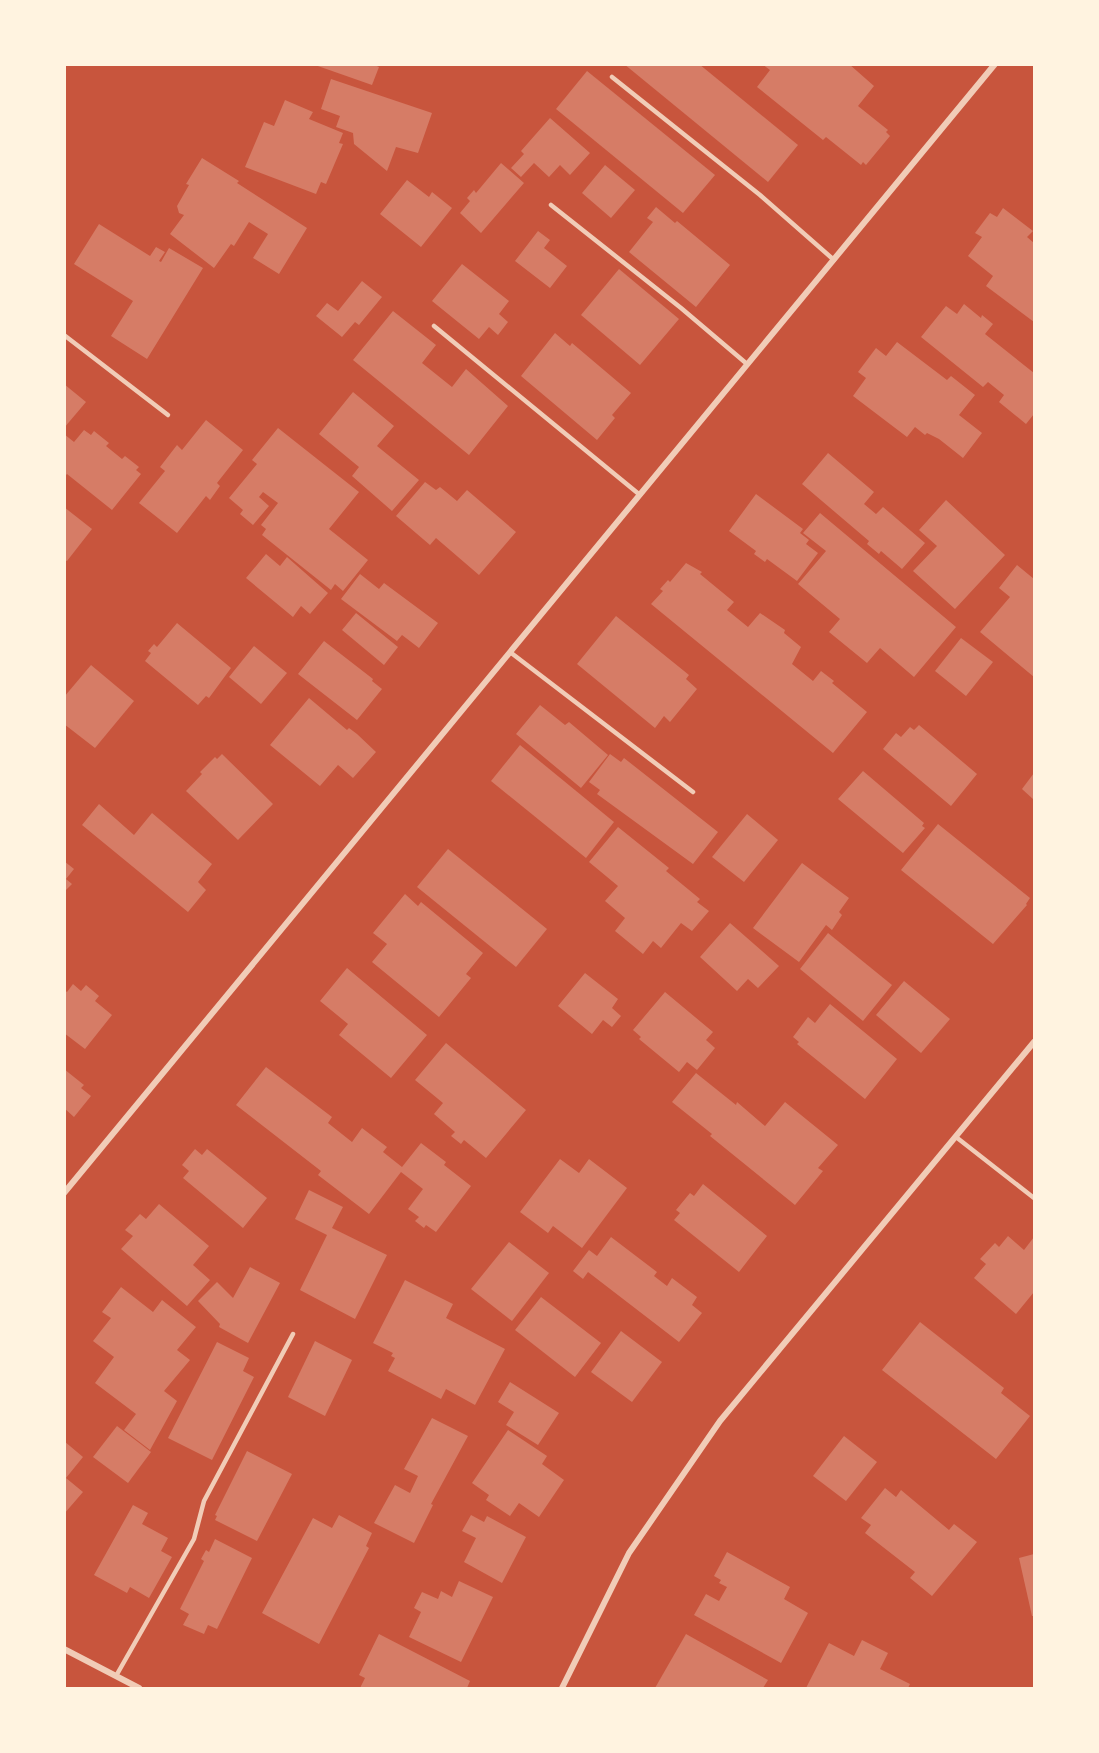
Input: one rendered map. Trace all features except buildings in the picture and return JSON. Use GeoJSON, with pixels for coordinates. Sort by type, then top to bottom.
{"type":"FeatureCollection","features":[{"type":"Feature","properties":{"kind":"street"},"geometry":{"type":"LineString","coordinates":[[64,1193],[995,64]]}},
{"type":"Feature","properties":{"kind":"street"},"geometry":{"type":"LineString","coordinates":[[562,1689],[629,1553],[720,1421],[1035,1042]]}},
{"type":"Feature","properties":{"kind":"street"},"geometry":{"type":"LineString","coordinates":[[64,1649],[139,1689]]}},
{"type":"Feature","properties":{"kind":"lane"},"geometry":{"type":"LineString","coordinates":[[612,77],[760,195],[834,260]]}},
{"type":"Feature","properties":{"kind":"lane"},"geometry":{"type":"LineString","coordinates":[[551,205],[681,308],[747,364]]}},
{"type":"Feature","properties":{"kind":"lane"},"geometry":{"type":"LineString","coordinates":[[434,326],[640,495]]}},
{"type":"Feature","properties":{"kind":"lane"},"geometry":{"type":"LineString","coordinates":[[64,335],[168,415]]}},
{"type":"Feature","properties":{"kind":"lane"},"geometry":{"type":"LineString","coordinates":[[510,652],[693,792]]}},
{"type":"Feature","properties":{"kind":"lane"},"geometry":{"type":"LineString","coordinates":[[956,1137],[1035,1198]]}},
{"type":"Feature","properties":{"kind":"lane"},"geometry":{"type":"LineString","coordinates":[[116,1676],[194,1539],[204,1501],[293,1334]]}}]}
